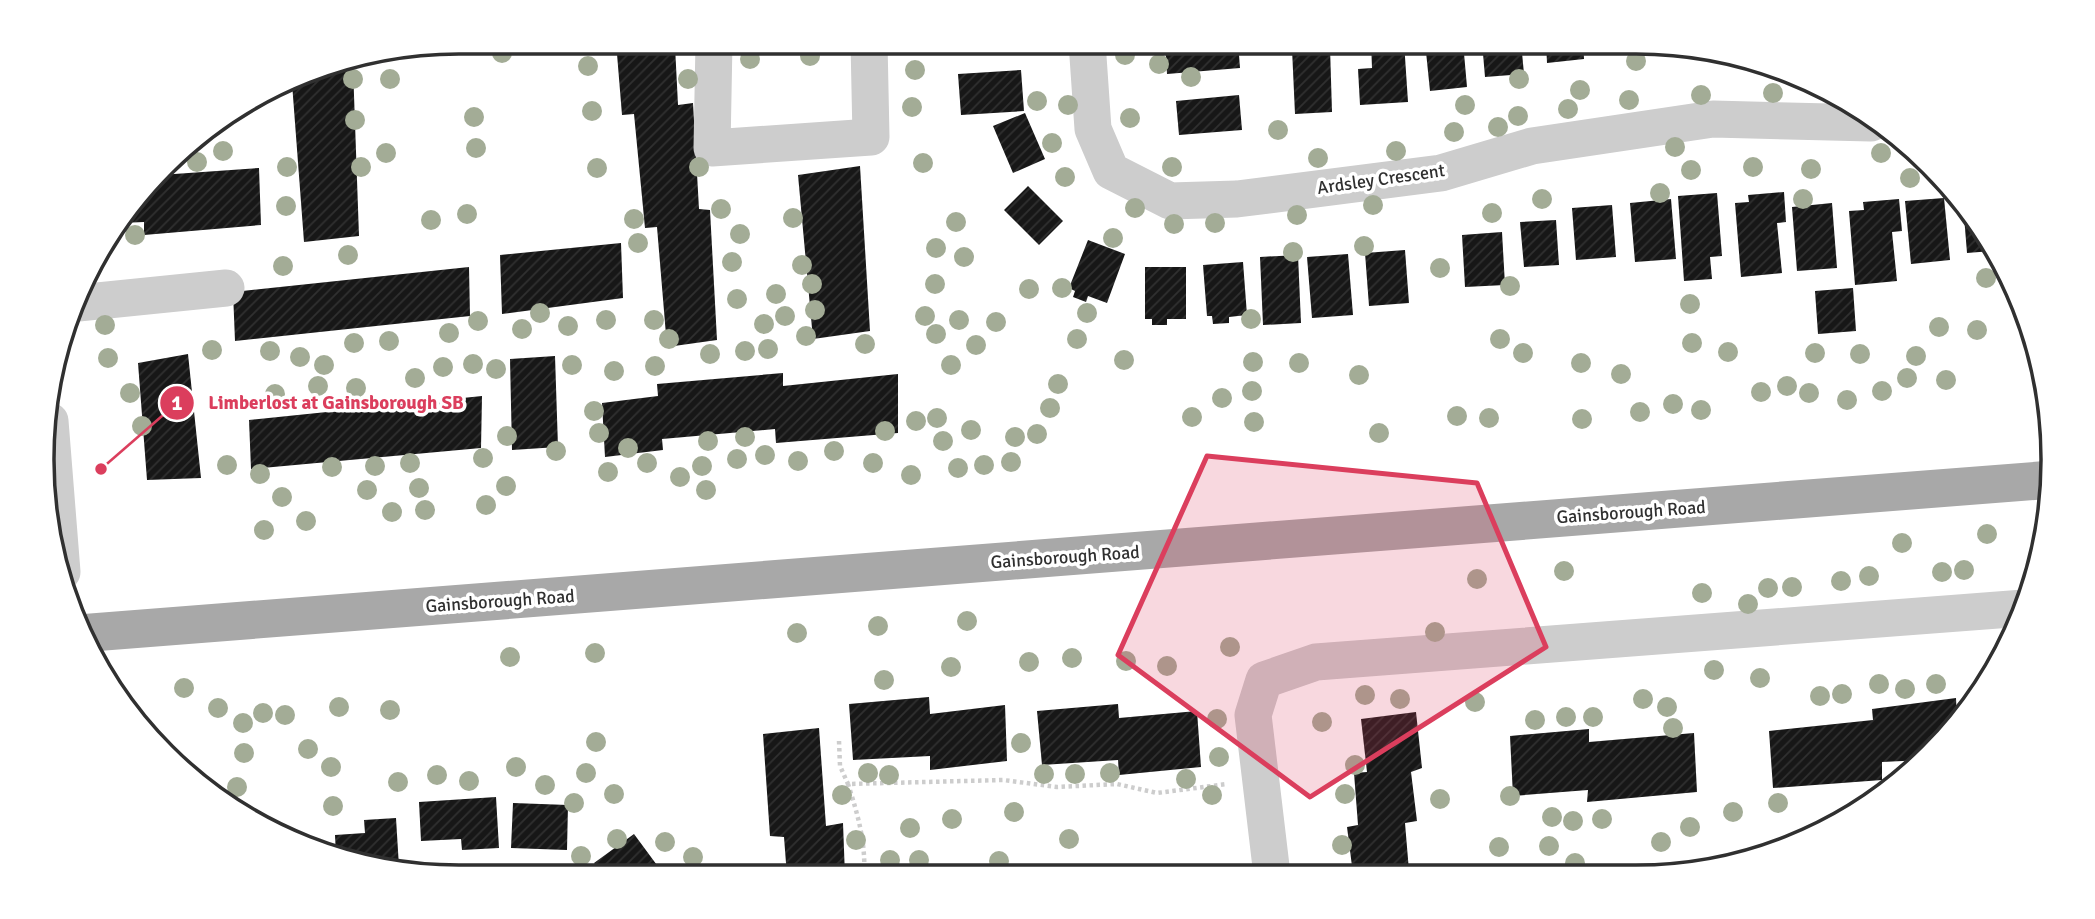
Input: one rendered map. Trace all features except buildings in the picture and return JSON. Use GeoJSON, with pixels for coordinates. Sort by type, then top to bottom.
{"type":"FeatureCollection","features":[{"type":"Feature","properties":{"kind":"main road","name":"Gainsborough Road"},"geometry":{"type":"LineString","coordinates":[[93,632],[2040,480]]}},
{"type":"Feature","properties":{"kind":"street"},"geometry":{"type":"LineString","coordinates":[[713,54],[712,148],[871,137],[869,54]]}},
{"type":"Feature","properties":{"kind":"street","name":"Ardsley Crescent"},"geometry":{"type":"LineString","coordinates":[[1088,54],[1093,129],[1111,171],[1170,201],[1237,199],[1441,173],[1532,146],[1713,119],[1861,123]]}},
{"type":"Feature","properties":{"kind":"street"},"geometry":{"type":"LineString","coordinates":[[86,302],[226,288]]}},
{"type":"Feature","properties":{"kind":"street"},"geometry":{"type":"LineString","coordinates":[[1271,865],[1253,715],[1264,680],[1316,662],[2012,609]]}},
{"type":"Feature","properties":{"kind":"path"},"geometry":{"type":"LineString","coordinates":[[839,741],[840,766],[861,823],[865,865]]}},
{"type":"Feature","properties":{"kind":"path"},"geometry":{"type":"LineString","coordinates":[[848,784],[1003,780],[1056,787],[1116,785],[1157,793],[1261,780]]}},
{"type":"Feature","properties":{"kind":"highlighted area"},"geometry":{"type":"Polygon","coordinates":[[[1207,456],[1477,483],[1546,647],[1310,797],[1118,655],[1207,456]]]}},
{"type":"Feature","properties":{"kind":"place","name":"Limberlost at Gainsborough SB"},"geometry":{"type":"Point","coordinates":[101,469]}}]}
